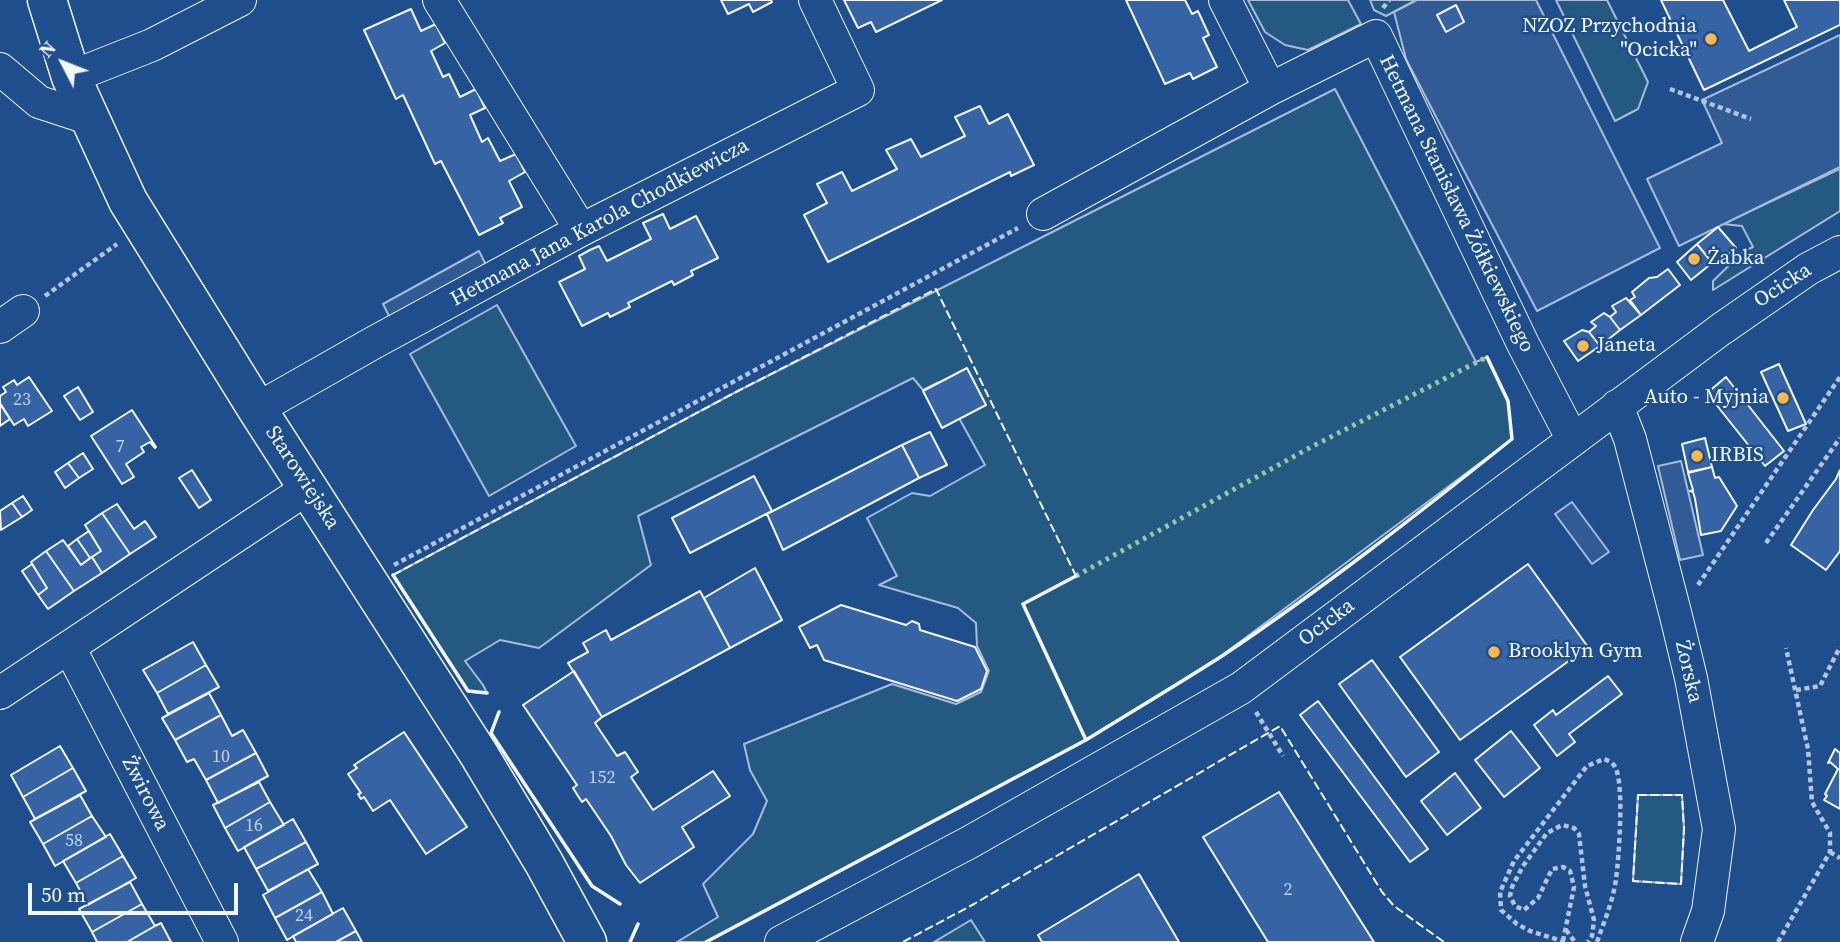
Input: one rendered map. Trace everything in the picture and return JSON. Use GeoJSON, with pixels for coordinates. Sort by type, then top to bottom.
{"type":"FeatureCollection","features":[{"type":"Feature","properties":{"kind":"main road","name":"Starowiejska"},"geometry":{"type":"LineString","coordinates":[[47,0],[71,77],[116,178],[257,409],[478,753],[544,863],[587,942]]}},
{"type":"Feature","properties":{"kind":"street"},"geometry":{"type":"LineString","coordinates":[[71,77],[152,45],[240,0]]}},
{"type":"Feature","properties":{"kind":"street"},"geometry":{"type":"LineString","coordinates":[[439,0],[581,230]]}},
{"type":"Feature","properties":{"kind":"street","name":"Hetmana Jana Karola Chodkiewicza"},"geometry":{"type":"LineString","coordinates":[[257,409],[581,230],[858,90],[815,0]]}},
{"type":"Feature","properties":{"kind":"street"},"geometry":{"type":"LineString","coordinates":[[1225,0],[1270,89]]}},
{"type":"Feature","properties":{"kind":"street","name":"Hetmana Stanisława Żółkiewskiego"},"geometry":{"type":"LineString","coordinates":[[1043,215],[1270,89],[1376,36],[1523,344],[1573,440]]}},
{"type":"Feature","properties":{"kind":"street"},"geometry":{"type":"LineString","coordinates":[[0,69],[38,102],[88,118]]}},
{"type":"Feature","properties":{"kind":"street","name":"Ocicka"},"geometry":{"type":"LineString","coordinates":[[781,942],[970,842],[1241,688],[1765,298],[1808,269],[1840,252]]}},
{"type":"Feature","properties":{"kind":"street","name":"Żorska"},"geometry":{"type":"LineString","coordinates":[[1617,406],[1630,439],[1691,678],[1719,829],[1708,911],[1697,942]]}},
{"type":"Feature","properties":{"kind":"street"},"geometry":{"type":"LineString","coordinates":[[0,693],[308,488]]}},
{"type":"Feature","properties":{"kind":"street","name":"Żwirowa"},"geometry":{"type":"LineString","coordinates":[[69,647],[222,942]]}},
{"type":"Feature","properties":{"kind":"path"},"geometry":{"type":"LineString","coordinates":[[1670,89],[1751,119]]}},
{"type":"Feature","properties":{"kind":"path"},"geometry":{"type":"LineString","coordinates":[[368,582],[404,559],[1043,215]]}},
{"type":"Feature","properties":{"kind":"path"},"geometry":{"type":"LineString","coordinates":[[12,319],[143,225]]}},
{"type":"Feature","properties":{"kind":"path"},"geometry":{"type":"LineString","coordinates":[[1766,543],[1840,438]]}},
{"type":"Feature","properties":{"kind":"path"},"geometry":{"type":"LineString","coordinates":[[1796,690],[1820,686],[1840,647]]}},
{"type":"Feature","properties":{"kind":"path"},"geometry":{"type":"LineString","coordinates":[[1779,942],[1830,852],[1830,833],[1812,802],[1808,750],[1786,648]]}},
{"type":"Feature","properties":{"kind":"path"},"geometry":{"type":"LineString","coordinates":[[1254,708],[1283,756]]}},
{"type":"Feature","properties":{"kind":"path"},"geometry":{"type":"LineString","coordinates":[[1588,942],[1592,936],[1594,920],[1585,886],[1579,834],[1574,828],[1562,825],[1547,833],[1536,846],[1512,887],[1510,896],[1515,906],[1524,910],[1538,898],[1552,869],[1563,867],[1570,871],[1574,887],[1564,942],[1517,924],[1501,910],[1500,892],[1514,861],[1551,812],[1587,766],[1604,759],[1616,768],[1619,782],[1618,829],[1616,880],[1597,942]]}},
{"type":"Feature","properties":{"kind":"path"},"geometry":{"type":"LineString","coordinates":[[1830,852],[1840,858]]}},
{"type":"Feature","properties":{"kind":"path"},"geometry":{"type":"LineString","coordinates":[[1566,929],[1575,942]]}},
{"type":"Feature","properties":{"kind":"shaded area"},"geometry":{"type":"Polygon","coordinates":[[[1248,0],[1348,0],[1361,24],[1308,50],[1285,45],[1265,32],[1248,0]]]}},
{"type":"Feature","properties":{"kind":"shaded area"},"geometry":{"type":"Polygon","coordinates":[[[1370,0],[1416,0],[1386,16],[1374,10],[1370,0]]]}},
{"type":"Feature","properties":{"kind":"shaded area"},"geometry":{"type":"Polygon","coordinates":[[[1417,0],[1536,0],[1660,248],[1537,311],[1406,59],[1394,12],[1417,0]]]}},
{"type":"Feature","properties":{"kind":"shaded area"},"geometry":{"type":"Polygon","coordinates":[[[1556,0],[1607,0],[1648,82],[1638,109],[1615,121],[1556,0]]]}},
{"type":"Feature","properties":{"kind":"shaded area"},"geometry":{"type":"Polygon","coordinates":[[[1840,35],[1840,167],[1679,246],[1647,179],[1722,143],[1702,100],[1840,35]]]}},
{"type":"Feature","properties":{"kind":"shaded area"},"geometry":{"type":"Polygon","coordinates":[[[1335,89],[1476,362],[1487,357],[1508,401],[1512,439],[1221,656],[1086,740],[707,942],[677,942],[718,917],[703,884],[753,834],[767,801],[750,770],[744,744],[892,684],[956,704],[981,692],[989,671],[977,646],[976,623],[958,608],[879,585],[897,576],[867,518],[912,493],[930,496],[985,465],[939,382],[923,390],[913,378],[638,516],[651,565],[539,648],[500,640],[465,661],[487,693],[468,691],[393,575],[736,392],[1335,89]]]}},
{"type":"Feature","properties":{"kind":"shaded area"},"geometry":{"type":"Polygon","coordinates":[[[1840,169],[1840,211],[1713,290],[1713,281],[1744,251],[1753,247],[1742,226],[1723,224],[1840,169]]]}},
{"type":"Feature","properties":{"kind":"shaded area"},"geometry":{"type":"Polygon","coordinates":[[[479,251],[488,269],[392,322],[383,304],[479,251]]]}},
{"type":"Feature","properties":{"kind":"shaded area"},"geometry":{"type":"Polygon","coordinates":[[[497,305],[576,446],[489,496],[410,354],[497,305]]]}},
{"type":"Feature","properties":{"kind":"shaded area"},"geometry":{"type":"Polygon","coordinates":[[[1681,461],[1703,555],[1680,560],[1658,466],[1681,461]]]}},
{"type":"Feature","properties":{"kind":"shaded area"},"geometry":{"type":"Polygon","coordinates":[[[1572,502],[1609,552],[1592,564],[1555,514],[1572,502]]]}},
{"type":"Feature","properties":{"kind":"shaded area"},"geometry":{"type":"Polygon","coordinates":[[[1638,795],[1682,795],[1684,829],[1681,884],[1633,881],[1638,795]]]}},
{"type":"Feature","properties":{"kind":"shaded area"},"geometry":{"type":"Polygon","coordinates":[[[971,920],[985,942],[934,942],[971,920]]]}},
{"type":"Feature","properties":{"kind":"building"},"geometry":{"type":"Polygon","coordinates":[[[721,0],[772,2],[753,12],[749,4],[728,14],[721,0]]]}},
{"type":"Feature","properties":{"kind":"building"},"geometry":{"type":"Polygon","coordinates":[[[844,0],[942,0],[876,32],[871,22],[858,28],[844,0]]]}},
{"type":"Feature","properties":{"kind":"building"},"geometry":{"type":"Polygon","coordinates":[[[1126,0],[1185,0],[1192,14],[1198,11],[1209,35],[1203,38],[1217,67],[1193,79],[1190,73],[1165,84],[1126,0]]]}},
{"type":"Feature","properties":{"kind":"building","name":"NZOZ Przychodnia \"Ocicka\""},"geometry":{"type":"Polygon","coordinates":[[[1661,0],[1723,0],[1749,51],[1797,27],[1784,0],[1840,0],[1840,25],[1704,90],[1661,0]]]}},
{"type":"Feature","properties":{"kind":"building"},"geometry":{"type":"Polygon","coordinates":[[[1456,5],[1464,22],[1446,32],[1437,15],[1456,5]]]}},
{"type":"Feature","properties":{"kind":"building"},"geometry":{"type":"Polygon","coordinates":[[[411,9],[421,31],[436,24],[445,43],[431,51],[443,77],[449,74],[460,97],[476,89],[485,108],[470,115],[482,142],[488,138],[500,161],[516,154],[525,172],[509,181],[522,207],[500,218],[503,223],[479,235],[441,161],[435,164],[403,95],[396,99],[364,30],[411,9]]]}},
{"type":"Feature","properties":{"kind":"building"},"geometry":{"type":"Polygon","coordinates":[[[980,106],[989,124],[1008,114],[1034,165],[1011,176],[1010,172],[828,262],[804,215],[827,203],[817,184],[842,172],[852,191],[897,169],[886,150],[911,139],[921,157],[965,136],[955,117],[980,106]]]}},
{"type":"Feature","properties":{"kind":"building"},"geometry":{"type":"Polygon","coordinates":[[[663,214],[670,229],[696,216],[718,258],[691,271],[693,275],[674,285],[672,281],[628,303],[630,307],[610,317],[608,313],[582,326],[559,282],[585,269],[579,256],[590,250],[599,246],[607,261],[651,239],[643,223],[663,214]]]}},
{"type":"Feature","properties":{"kind":"building"},"geometry":{"type":"Polygon","coordinates":[[[1718,227],[1736,248],[1714,265],[1697,244],[1718,227]]]}},
{"type":"Feature","properties":{"kind":"building","name":"Żabka"},"geometry":{"type":"Polygon","coordinates":[[[1697,244],[1712,263],[1691,280],[1677,262],[1697,244]]]}},
{"type":"Feature","properties":{"kind":"building"},"geometry":{"type":"Polygon","coordinates":[[[1668,269],[1680,285],[1641,315],[1630,300],[1635,297],[1632,292],[1649,278],[1657,277],[1668,269]]]}},
{"type":"Feature","properties":{"kind":"building"},"geometry":{"type":"Polygon","coordinates":[[[1626,298],[1641,315],[1620,330],[1610,317],[1616,312],[1612,306],[1626,298]]]}},
{"type":"Feature","properties":{"kind":"building"},"geometry":{"type":"Polygon","coordinates":[[[1604,313],[1620,330],[1600,346],[1589,332],[1596,326],[1591,322],[1604,313]]]}},
{"type":"Feature","properties":{"kind":"building","name":"Janeta"},"geometry":{"type":"Polygon","coordinates":[[[1582,330],[1589,332],[1600,346],[1578,361],[1564,341],[1582,330]]]}},
{"type":"Feature","properties":{"kind":"building","name":"Auto - Myjnia"},"geometry":{"type":"Polygon","coordinates":[[[1779,364],[1806,424],[1788,431],[1761,372],[1779,364]]]}},
{"type":"Feature","properties":{"kind":"building"},"geometry":{"type":"Polygon","coordinates":[[[967,368],[986,405],[942,428],[923,391],[967,368]]]}},
{"type":"Feature","properties":{"kind":"building"},"geometry":{"type":"Polygon","coordinates":[[[29,377],[52,411],[28,426],[24,419],[14,425],[0,403],[0,396],[6,392],[3,387],[14,380],[17,385],[29,377]]]}},
{"type":"Feature","properties":{"kind":"building"},"geometry":{"type":"Polygon","coordinates":[[[1726,377],[1784,451],[1765,466],[1707,393],[1726,377]]]}},
{"type":"Feature","properties":{"kind":"building"},"geometry":{"type":"Polygon","coordinates":[[[78,387],[93,412],[80,420],[64,396],[78,387]]]}},
{"type":"Feature","properties":{"kind":"building"},"geometry":{"type":"Polygon","coordinates":[[[0,404],[10,419],[0,426],[0,404]]]}},
{"type":"Feature","properties":{"kind":"building"},"geometry":{"type":"Polygon","coordinates":[[[132,410],[156,447],[150,442],[141,447],[144,452],[126,464],[134,477],[122,484],[91,436],[132,410]]]}},
{"type":"Feature","properties":{"kind":"building"},"geometry":{"type":"Polygon","coordinates":[[[930,432],[947,465],[919,478],[902,445],[930,432]]]}},
{"type":"Feature","properties":{"kind":"building","name":"IRBIS"},"geometry":{"type":"Polygon","coordinates":[[[1705,438],[1712,467],[1688,472],[1682,444],[1705,438]]]}},
{"type":"Feature","properties":{"kind":"building"},"geometry":{"type":"Polygon","coordinates":[[[902,445],[919,478],[783,550],[767,514],[902,445]]]}},
{"type":"Feature","properties":{"kind":"building"},"geometry":{"type":"Polygon","coordinates":[[[83,453],[93,469],[79,478],[68,463],[83,453]]]}},
{"type":"Feature","properties":{"kind":"building"},"geometry":{"type":"Polygon","coordinates":[[[68,463],[79,478],[65,488],[55,472],[68,463]]]}},
{"type":"Feature","properties":{"kind":"building"},"geometry":{"type":"Polygon","coordinates":[[[1712,467],[1715,478],[1719,477],[1737,506],[1721,531],[1701,535],[1688,473],[1712,467]]]}},
{"type":"Feature","properties":{"kind":"building"},"geometry":{"type":"Polygon","coordinates":[[[192,470],[211,500],[199,508],[179,478],[192,470]]]}},
{"type":"Feature","properties":{"kind":"building"},"geometry":{"type":"Polygon","coordinates":[[[1840,470],[1840,551],[1826,570],[1791,545],[1840,470]]]}},
{"type":"Feature","properties":{"kind":"building"},"geometry":{"type":"Polygon","coordinates":[[[754,476],[772,511],[690,553],[672,518],[754,476]]]}},
{"type":"Feature","properties":{"kind":"building"},"geometry":{"type":"Polygon","coordinates":[[[23,496],[32,510],[22,517],[12,503],[23,496]]]}},
{"type":"Feature","properties":{"kind":"building"},"geometry":{"type":"Polygon","coordinates":[[[12,503],[22,517],[1,530],[0,511],[12,503]]]}},
{"type":"Feature","properties":{"kind":"building"},"geometry":{"type":"Polygon","coordinates":[[[117,504],[134,529],[145,521],[156,537],[130,554],[102,513],[117,504]]]}},
{"type":"Feature","properties":{"kind":"building"},"geometry":{"type":"Polygon","coordinates":[[[102,513],[130,554],[102,573],[92,557],[101,551],[85,525],[102,513]]]}},
{"type":"Feature","properties":{"kind":"building"},"geometry":{"type":"Polygon","coordinates":[[[89,531],[101,551],[90,558],[77,539],[89,531]]]}},
{"type":"Feature","properties":{"kind":"building"},"geometry":{"type":"Polygon","coordinates":[[[77,539],[90,558],[81,565],[68,546],[77,539]]]}},
{"type":"Feature","properties":{"kind":"building"},"geometry":{"type":"Polygon","coordinates":[[[63,540],[81,565],[92,557],[102,573],[74,591],[46,551],[63,540]]]}},
{"type":"Feature","properties":{"kind":"building"},"geometry":{"type":"Polygon","coordinates":[[[46,551],[74,591],[48,609],[38,595],[47,588],[31,562],[46,551]]]}},
{"type":"Feature","properties":{"kind":"building"},"geometry":{"type":"Polygon","coordinates":[[[32,564],[47,588],[38,595],[22,571],[32,564]]]}},
{"type":"Feature","properties":{"kind":"building","name":"Brooklyn Gym"},"geometry":{"type":"Polygon","coordinates":[[[1528,564],[1588,647],[1460,740],[1400,657],[1528,564]]]}},
{"type":"Feature","properties":{"kind":"building"},"geometry":{"type":"Polygon","coordinates":[[[755,568],[782,620],[730,648],[704,598],[755,568]]]}},
{"type":"Feature","properties":{"kind":"building"},"geometry":{"type":"Polygon","coordinates":[[[700,591],[730,648],[602,717],[568,663],[588,652],[583,643],[606,630],[611,640],[700,591]]]}},
{"type":"Feature","properties":{"kind":"building"},"geometry":{"type":"Polygon","coordinates":[[[841,605],[906,625],[912,621],[919,624],[920,630],[975,647],[987,671],[981,689],[957,701],[824,660],[817,645],[810,648],[799,627],[841,605]]]}},
{"type":"Feature","properties":{"kind":"building"},"geometry":{"type":"Polygon","coordinates":[[[193,642],[206,665],[157,693],[143,670],[193,642]]]}},
{"type":"Feature","properties":{"kind":"building"},"geometry":{"type":"Polygon","coordinates":[[[1372,660],[1439,752],[1406,777],[1339,684],[1372,660]]]}},
{"type":"Feature","properties":{"kind":"building"},"geometry":{"type":"Polygon","coordinates":[[[206,665],[219,687],[168,714],[157,693],[206,665]]]}},
{"type":"Feature","properties":{"kind":"building"},"geometry":{"type":"Polygon","coordinates":[[[574,671],[602,717],[595,723],[617,756],[625,752],[638,772],[631,777],[653,810],[713,771],[730,796],[682,827],[694,847],[640,883],[586,799],[582,802],[578,796],[573,788],[577,785],[523,705],[574,671]]]}},
{"type":"Feature","properties":{"kind":"building"},"geometry":{"type":"Polygon","coordinates":[[[1608,676],[1622,694],[1569,734],[1575,742],[1557,756],[1534,725],[1553,710],[1556,715],[1608,676]]]}},
{"type":"Feature","properties":{"kind":"building"},"geometry":{"type":"Polygon","coordinates":[[[209,693],[221,715],[175,740],[162,718],[209,693]]]}},
{"type":"Feature","properties":{"kind":"building"},"geometry":{"type":"Polygon","coordinates":[[[1318,701],[1428,849],[1410,862],[1300,715],[1318,701]]]}},
{"type":"Feature","properties":{"kind":"building"},"geometry":{"type":"Polygon","coordinates":[[[221,715],[232,736],[243,730],[256,753],[206,780],[194,759],[187,762],[175,740],[221,715]]]}},
{"type":"Feature","properties":{"kind":"building"},"geometry":{"type":"Polygon","coordinates":[[[1511,731],[1540,768],[1504,797],[1475,760],[1511,731]]]}},
{"type":"Feature","properties":{"kind":"building"},"geometry":{"type":"Polygon","coordinates":[[[404,732],[467,827],[426,854],[390,800],[373,811],[364,797],[361,799],[358,794],[361,793],[348,774],[357,768],[354,765],[404,732]]]}},
{"type":"Feature","properties":{"kind":"building"},"geometry":{"type":"Polygon","coordinates":[[[60,746],[73,768],[23,797],[11,775],[60,746]]]}},
{"type":"Feature","properties":{"kind":"building"},"geometry":{"type":"Polygon","coordinates":[[[1835,749],[1840,753],[1840,809],[1824,800],[1838,769],[1828,763],[1835,749]]]}},
{"type":"Feature","properties":{"kind":"building"},"geometry":{"type":"Polygon","coordinates":[[[256,753],[268,776],[218,803],[206,780],[256,753]]]}},
{"type":"Feature","properties":{"kind":"building"},"geometry":{"type":"Polygon","coordinates":[[[73,768],[86,791],[35,819],[23,797],[73,768]]]}},
{"type":"Feature","properties":{"kind":"building"},"geometry":{"type":"Polygon","coordinates":[[[1455,773],[1481,808],[1447,835],[1421,801],[1455,773]]]}},
{"type":"Feature","properties":{"kind":"building"},"geometry":{"type":"Polygon","coordinates":[[[259,782],[270,802],[225,828],[213,805],[259,782]]]}},
{"type":"Feature","properties":{"kind":"building"},"geometry":{"type":"Polygon","coordinates":[[[1279,792],[1374,942],[1268,942],[1203,837],[1279,792]]]}},
{"type":"Feature","properties":{"kind":"building"},"geometry":{"type":"Polygon","coordinates":[[[80,795],[92,816],[43,844],[30,822],[80,795]]]}},
{"type":"Feature","properties":{"kind":"building"},"geometry":{"type":"Polygon","coordinates":[[[270,802],[284,825],[238,851],[225,828],[270,802]]]}},
{"type":"Feature","properties":{"kind":"building"},"geometry":{"type":"Polygon","coordinates":[[[92,816],[106,837],[55,866],[43,844],[92,816]]]}},
{"type":"Feature","properties":{"kind":"building"},"geometry":{"type":"Polygon","coordinates":[[[293,819],[306,842],[256,869],[244,847],[293,819]]]}},
{"type":"Feature","properties":{"kind":"building"},"geometry":{"type":"Polygon","coordinates":[[[110,834],[123,856],[76,883],[63,861],[110,834]]]}},
{"type":"Feature","properties":{"kind":"building"},"geometry":{"type":"Polygon","coordinates":[[[306,842],[318,864],[268,891],[256,869],[306,842]]]}},
{"type":"Feature","properties":{"kind":"building"},"geometry":{"type":"Polygon","coordinates":[[[123,856],[136,878],[88,905],[76,883],[123,856]]]}},
{"type":"Feature","properties":{"kind":"building"},"geometry":{"type":"Polygon","coordinates":[[[308,869],[322,892],[275,918],[263,895],[308,869]]]}},
{"type":"Feature","properties":{"kind":"building"},"geometry":{"type":"Polygon","coordinates":[[[1139,874],[1179,942],[1042,942],[1038,935],[1139,874]]]}},
{"type":"Feature","properties":{"kind":"building"},"geometry":{"type":"Polygon","coordinates":[[[130,882],[142,904],[92,932],[79,909],[130,882]]]}},
{"type":"Feature","properties":{"kind":"building"},"geometry":{"type":"Polygon","coordinates":[[[322,892],[333,914],[287,940],[275,918],[322,892]]]}},
{"type":"Feature","properties":{"kind":"building"},"geometry":{"type":"Polygon","coordinates":[[[142,904],[155,926],[127,942],[97,942],[92,932],[142,904]]]}},
{"type":"Feature","properties":{"kind":"building"},"geometry":{"type":"Polygon","coordinates":[[[343,908],[356,931],[336,942],[296,942],[293,936],[343,908]]]}},
{"type":"Feature","properties":{"kind":"building"},"geometry":{"type":"Polygon","coordinates":[[[161,923],[171,942],[127,942],[155,926],[161,923]]]}},
{"type":"Feature","properties":{"kind":"building"},"geometry":{"type":"Polygon","coordinates":[[[356,931],[362,942],[336,942],[356,931]]]}},
{"type":"Feature","properties":{"kind":"hedge"},"geometry":{"type":"LineString","coordinates":[[1076,576],[1313,446],[1487,357]]}},
{"type":"Feature","properties":{"kind":"fence"},"geometry":{"type":"LineString","coordinates":[[393,575],[936,289],[1076,576]]}},
{"type":"Feature","properties":{"kind":"fence"},"geometry":{"type":"LineString","coordinates":[[903,942],[974,904],[1280,726],[1382,892],[1394,906],[1444,942]]}},
{"type":"Feature","properties":{"kind":"fence"},"geometry":{"type":"LineString","coordinates":[[1638,795],[1682,795],[1684,829],[1681,884],[1633,881],[1638,795]]}},
{"type":"Feature","properties":{"kind":"wall"},"geometry":{"type":"LineString","coordinates":[[1076,576],[1023,604],[1086,740],[1259,631],[1512,439],[1508,401],[1487,357]]}},
{"type":"Feature","properties":{"kind":"wall"},"geometry":{"type":"LineString","coordinates":[[393,575],[468,691],[487,693]]}},
{"type":"Feature","properties":{"kind":"wall"},"geometry":{"type":"LineString","coordinates":[[499,712],[491,733],[592,886],[620,904]]}},
{"type":"Feature","properties":{"kind":"wall"},"geometry":{"type":"LineString","coordinates":[[706,942],[1086,740]]}},
{"type":"Feature","properties":{"kind":"wall"},"geometry":{"type":"LineString","coordinates":[[630,942],[638,924]]}},
{"type":"Feature","properties":{"kind":"place","name":"NZOZ Przychodnia \"Ocicka\""},"geometry":{"type":"Point","coordinates":[1711,39]}},
{"type":"Feature","properties":{"kind":"place","name":"Żabka"},"geometry":{"type":"Point","coordinates":[1694,259]}},
{"type":"Feature","properties":{"kind":"place","name":"Janeta"},"geometry":{"type":"Point","coordinates":[1583,346]}},
{"type":"Feature","properties":{"kind":"place","name":"Auto - Myjnia"},"geometry":{"type":"Point","coordinates":[1783,398]}},
{"type":"Feature","properties":{"kind":"place","name":"IRBIS"},"geometry":{"type":"Point","coordinates":[1697,456]}},
{"type":"Feature","properties":{"kind":"place","name":"Brooklyn Gym"},"geometry":{"type":"Point","coordinates":[1494,652]}}]}
